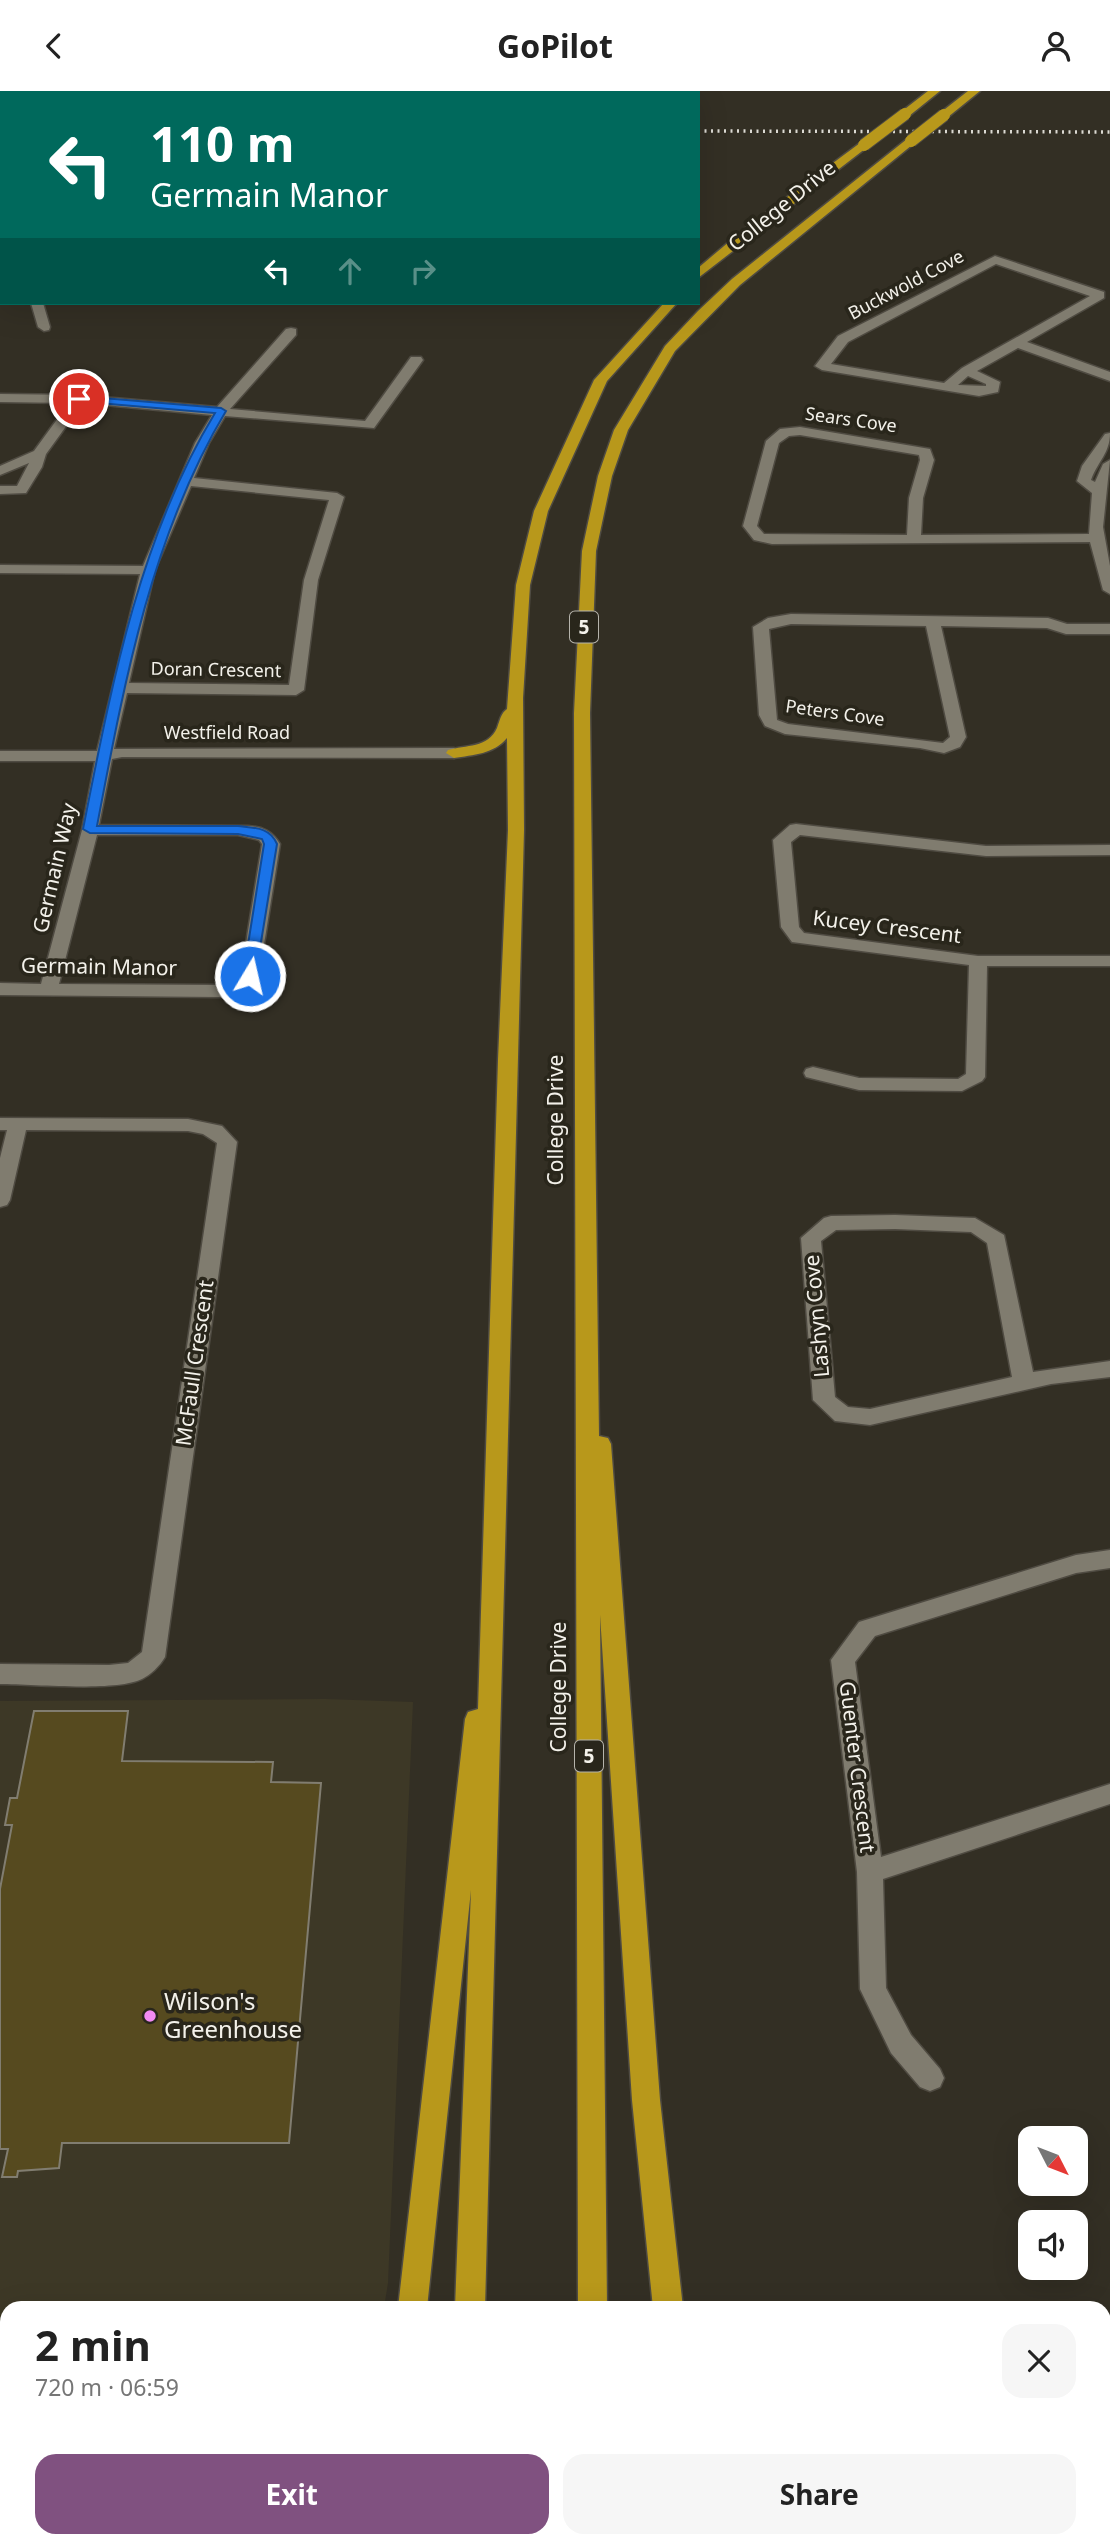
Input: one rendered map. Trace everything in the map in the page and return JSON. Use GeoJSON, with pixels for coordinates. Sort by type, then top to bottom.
{"type":"FeatureCollection","features":[{"type":"Feature","properties":{"kind":"highway","name":"College Drive"},"geometry":{"type":"LineString","coordinates":[[700,272],[747,233],[935,91]]}},
{"type":"Feature","properties":{"kind":"highway","name":"College Drive"},"geometry":{"type":"LineString","coordinates":[[592,2301],[582,713],[589,551],[605,476],[621,431],[644,388],[670,349],[736,282],[975,91]]}},
{"type":"Feature","properties":{"kind":"highway"},"geometry":{"type":"LineString","coordinates":[[470,2301],[516,830],[515,698],[523,585],[541,511],[601,380],[669,305]]}},
{"type":"Feature","properties":{"kind":"highway"},"geometry":{"type":"LineString","coordinates":[[454,753],[486,748],[498,741],[505,732],[515,698]]}},
{"type":"Feature","properties":{"kind":"highway"},"geometry":{"type":"LineString","coordinates":[[586,1243],[646,2101],[667,2301]]}},
{"type":"Feature","properties":{"kind":"highway"},"geometry":{"type":"LineString","coordinates":[[413,2301],[495,1553]]}},
{"type":"Feature","properties":{"kind":"street","name":"Buckwold Cove"},"geometry":{"type":"LineString","coordinates":[[967,371],[993,382],[993,389],[979,392],[822,366],[843,339],[995,261],[1105,297]]}},
{"type":"Feature","properties":{"kind":"street","name":"Buckwold Cove"},"geometry":{"type":"LineString","coordinates":[[947,387],[967,371],[1105,297]]}},
{"type":"Feature","properties":{"kind":"street"},"geometry":{"type":"LineString","coordinates":[[38,305],[44,327]]}},
{"type":"Feature","properties":{"kind":"street","name":"Germain Way"},"geometry":{"type":"LineString","coordinates":[[49,989],[90,829],[104,756],[148,570],[202,443],[221,411],[290,332]]}},
{"type":"Feature","properties":{"kind":"street"},"geometry":{"type":"LineString","coordinates":[[1017,343],[1110,377]]}},
{"type":"Feature","properties":{"kind":"street"},"geometry":{"type":"LineString","coordinates":[[0,398],[79,399],[369,425],[416,360]]}},
{"type":"Feature","properties":{"kind":"street"},"geometry":{"type":"LineString","coordinates":[[0,491],[21,490],[35,467],[39,454],[79,399]]}},
{"type":"Feature","properties":{"kind":"street","name":"Sears Cove"},"geometry":{"type":"LineString","coordinates":[[914,539],[916,498],[927,460],[925,452],[905,446],[800,431],[785,432],[773,441],[750,526],[760,537],[772,540],[1095,538]]}},
{"type":"Feature","properties":{"kind":"street"},"geometry":{"type":"LineString","coordinates":[[1098,491],[1084,481],[1089,465],[1110,437]]}},
{"type":"Feature","properties":{"kind":"street"},"geometry":{"type":"LineString","coordinates":[[0,471],[39,454]]}},
{"type":"Feature","properties":{"kind":"street"},"geometry":{"type":"LineString","coordinates":[[1110,464],[1098,491],[1094,514],[1095,538],[1110,590]]}},
{"type":"Feature","properties":{"kind":"street","name":"Doran Crescent"},"geometry":{"type":"LineString","coordinates":[[120,688],[296,690],[311,580],[337,497],[185,481]]}},
{"type":"Feature","properties":{"kind":"street"},"geometry":{"type":"LineString","coordinates":[[0,569],[148,570]]}},
{"type":"Feature","properties":{"kind":"street","name":"Peters Cove"},"geometry":{"type":"LineString","coordinates":[[933,622],[958,737],[954,744],[944,748],[920,743],[785,729],[771,723],[767,715],[761,627],[773,621],[791,619],[1048,623],[1065,619],[1110,620]]}},
{"type":"Feature","properties":{"kind":"street","name":"Peters Cove"},"geometry":{"type":"LineString","coordinates":[[1048,623],[1066,629],[1110,629]]}},
{"type":"Feature","properties":{"kind":"street","name":"Westfield Road"},"geometry":{"type":"LineString","coordinates":[[0,756],[104,756],[122,752],[454,753]]}},
{"type":"Feature","properties":{"kind":"street","name":"Germain Manor"},"geometry":{"type":"LineString","coordinates":[[0,989],[219,991],[233,989],[250,976],[271,844],[268,837],[261,833],[238,830],[90,829]]}},
{"type":"Feature","properties":{"kind":"street","name":"Kucey Crescent"},"geometry":{"type":"LineString","coordinates":[[1110,850],[986,851],[796,829],[782,839],[790,927],[798,938],[978,961],[1110,961]]}},
{"type":"Feature","properties":{"kind":"street"},"geometry":{"type":"LineString","coordinates":[[813,1073],[859,1084],[962,1085],[975,1077],[978,961]]}},
{"type":"Feature","properties":{"kind":"street"},"geometry":{"type":"LineString","coordinates":[[0,1200],[9,1124]]}},
{"type":"Feature","properties":{"kind":"street","name":"McFaull Crescent"},"geometry":{"type":"LineString","coordinates":[[0,1674],[109,1675],[134,1672],[153,1657],[227,1142],[213,1130],[188,1125],[9,1124]]}},
{"type":"Feature","properties":{"kind":"street","name":"Lashyn Cove"},"geometry":{"type":"LineString","coordinates":[[1024,1384],[997,1240],[975,1225],[895,1222],[831,1223],[811,1238],[824,1400],[843,1415],[870,1417],[1024,1384],[1051,1376],[1110,1369]]}},
{"type":"Feature","properties":{"kind":"street","name":"Guenter Crescent"},"geometry":{"type":"LineString","coordinates":[[1110,1559],[1076,1564],[867,1629],[843,1660],[870,1872],[1110,1794]]}},
{"type":"Feature","properties":{"kind":"street"},"geometry":{"type":"LineString","coordinates":[[870,1872],[873,1989],[901,2044],[930,2078]]}},
{"type":"Feature","properties":{"kind":"shaded area"},"geometry":{"type":"Polygon","coordinates":[[[325,1699],[413,1702],[385,2301],[0,2301],[0,1701],[325,1699]]]}},
{"type":"Feature","properties":{"kind":"building","name":"Wilson's Greenhouse"},"geometry":{"type":"Polygon","coordinates":[[[34,1711],[128,1711],[122,1761],[273,1762],[271,1782],[321,1783],[289,2143],[62,2143],[59,2168],[18,2171],[17,2177],[2,2177],[8,2149],[0,2149],[0,1889],[12,1825],[5,1825],[10,1798],[17,1798],[34,1711]]]}},
{"type":"Feature","properties":{"kind":"railway"},"geometry":{"type":"LineString","coordinates":[[700,131],[1110,132]]}},
{"type":"Feature","properties":{"kind":"place","name":"Wilson's Greenhouse"},"geometry":{"type":"Point","coordinates":[150,2016]}},
{"type":"Feature","properties":{"kind":"route"},"geometry":{"type":"LineString","coordinates":[[79,399],[221,411],[202,443],[148,570],[104,756],[90,829],[238,830],[261,833],[268,837],[271,844],[250,976]]}}]}
